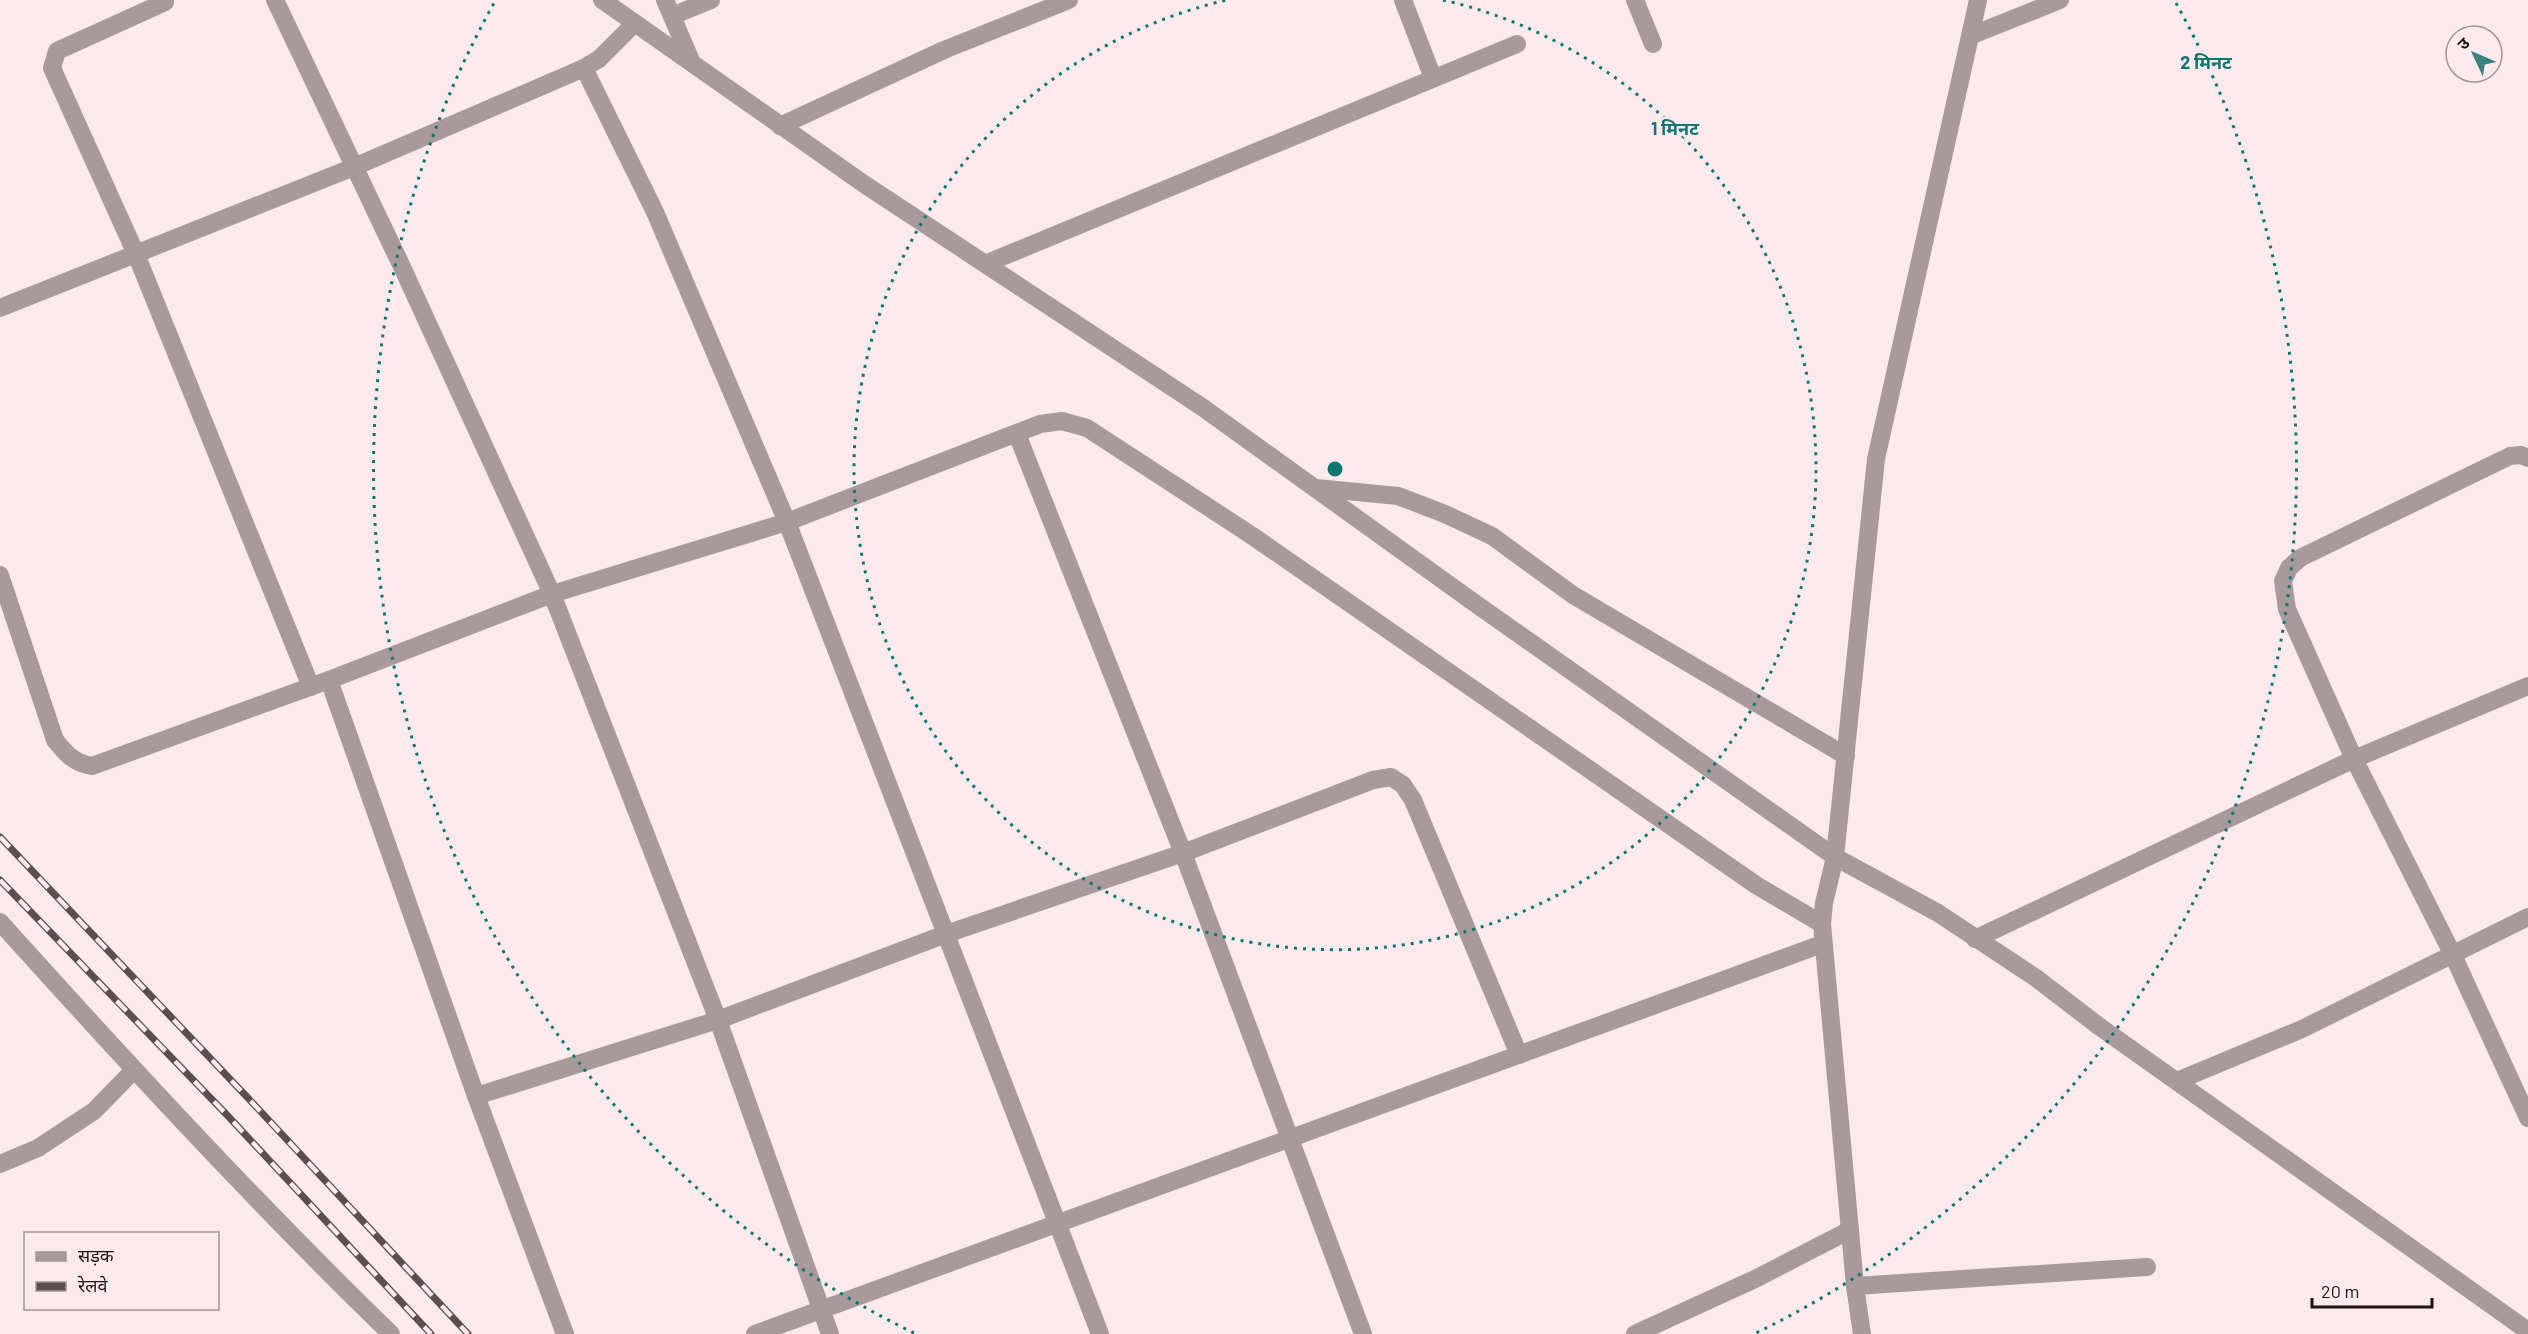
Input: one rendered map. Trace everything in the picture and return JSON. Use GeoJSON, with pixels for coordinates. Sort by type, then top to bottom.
{"type":"FeatureCollection","features":[{"type":"Feature","properties":{"kind":"street"},"geometry":{"type":"LineString","coordinates":[[275,0],[552,594],[718,1020],[830,1334]]}},
{"type":"Feature","properties":{"kind":"street"},"geometry":{"type":"LineString","coordinates":[[602,0],[631,28],[693,64],[780,126],[1202,407],[1833,864],[1938,913],[2036,978],[2177,1082],[2528,1331]]}},
{"type":"Feature","properties":{"kind":"street"},"geometry":{"type":"LineString","coordinates":[[693,64],[669,8],[711,0]]}},
{"type":"Feature","properties":{"kind":"street"},"geometry":{"type":"LineString","coordinates":[[780,126],[944,51],[1070,0]]}},
{"type":"Feature","properties":{"kind":"street"},"geometry":{"type":"LineString","coordinates":[[1403,0],[1433,78]]}},
{"type":"Feature","properties":{"kind":"street"},"geometry":{"type":"LineString","coordinates":[[1635,0],[1653,44]]}},
{"type":"Feature","properties":{"kind":"street"},"geometry":{"type":"LineString","coordinates":[[1862,1334],[1855,1286],[1822,944],[1822,924],[1824,903],[1833,864],[1846,756],[1876,459],[1978,0]]}},
{"type":"Feature","properties":{"kind":"street"},"geometry":{"type":"LineString","coordinates":[[1970,36],[2060,0]]}},
{"type":"Feature","properties":{"kind":"street"},"geometry":{"type":"LineString","coordinates":[[165,2],[57,51],[52,68],[135,254],[311,687]]}},
{"type":"Feature","properties":{"kind":"street"},"geometry":{"type":"LineString","coordinates":[[0,308],[354,167],[591,64],[631,28]]}},
{"type":"Feature","properties":{"kind":"street"},"geometry":{"type":"LineString","coordinates":[[985,264],[1517,44]]}},
{"type":"Feature","properties":{"kind":"street"},"geometry":{"type":"LineString","coordinates":[[591,64],[787,522],[1100,1334]]}},
{"type":"Feature","properties":{"kind":"street"},"geometry":{"type":"LineString","coordinates":[[0,575],[55,740],[68,756],[79,764],[92,766],[311,687],[552,594],[787,522],[1040,424],[1062,421],[1087,428],[1251,535],[1756,885],[1822,924]]}},
{"type":"Feature","properties":{"kind":"street"},"geometry":{"type":"LineString","coordinates":[[1017,434],[1183,853],[1292,1138],[1363,1334]]}},
{"type":"Feature","properties":{"kind":"street"},"geometry":{"type":"LineString","coordinates":[[2528,458],[2521,455],[2510,456],[2300,558],[2289,568],[2283,581],[2287,609],[2354,759],[2452,953],[2528,1118]]}},
{"type":"Feature","properties":{"kind":"street"},"geometry":{"type":"LineString","coordinates":[[1314,488],[1398,496],[1445,514],[1492,536],[1573,595],[1846,756]]}},
{"type":"Feature","properties":{"kind":"street"},"geometry":{"type":"LineString","coordinates":[[329,680],[476,1096],[565,1334]]}},
{"type":"Feature","properties":{"kind":"street"},"geometry":{"type":"LineString","coordinates":[[1976,939],[2354,759],[2528,686]]}},
{"type":"Feature","properties":{"kind":"street"},"geometry":{"type":"LineString","coordinates":[[476,1096],[718,1020],[946,934],[1183,853],[1373,780],[1391,777],[1398,780],[1413,800],[1519,1055]]}},
{"type":"Feature","properties":{"kind":"street"},"geometry":{"type":"LineString","coordinates":[[2177,1082],[2302,1029],[2528,917]]}},
{"type":"Feature","properties":{"kind":"street"},"geometry":{"type":"LineString","coordinates":[[0,922],[134,1070],[295,1241],[391,1334]]}},
{"type":"Feature","properties":{"kind":"street"},"geometry":{"type":"LineString","coordinates":[[754,1334],[1822,944]]}},
{"type":"Feature","properties":{"kind":"street"},"geometry":{"type":"LineString","coordinates":[[0,1164],[38,1148],[94,1111],[134,1070]]}},
{"type":"Feature","properties":{"kind":"street"},"geometry":{"type":"LineString","coordinates":[[1635,1334],[1755,1279],[1850,1230]]}},
{"type":"Feature","properties":{"kind":"street"},"geometry":{"type":"LineString","coordinates":[[1855,1286],[2147,1267]]}},
{"type":"Feature","properties":{"kind":"railway"},"geometry":{"type":"LineString","coordinates":[[0,837],[468,1334]]}},
{"type":"Feature","properties":{"kind":"railway"},"geometry":{"type":"LineString","coordinates":[[0,880],[227,1115],[431,1334]]}}]}
